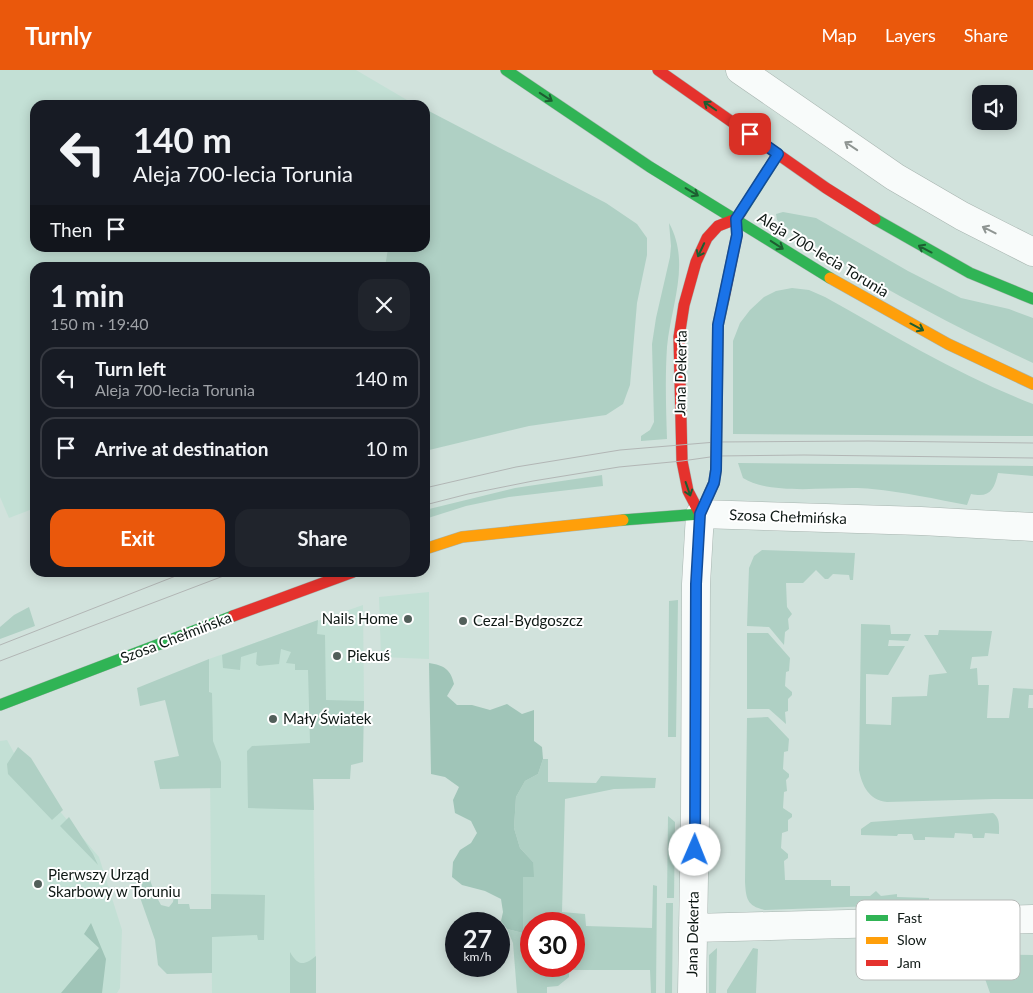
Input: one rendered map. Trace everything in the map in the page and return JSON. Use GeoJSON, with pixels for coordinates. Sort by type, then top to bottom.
{"type":"FeatureCollection","features":[{"type":"Feature","properties":{"kind":"street","name":"Aleja 700-lecia Torunia"},"geometry":{"type":"LineString","coordinates":[[506,70],[650,168],[736,219],[812,268],[902,319],[993,366],[1033,384]]}},
{"type":"Feature","properties":{"kind":"street"},"geometry":{"type":"LineString","coordinates":[[658,70],[835,194],[918,245],[970,273],[1033,299]]}},
{"type":"Feature","properties":{"kind":"street"},"geometry":{"type":"LineString","coordinates":[[740,70],[895,177],[962,216],[1033,252]]}},
{"type":"Feature","properties":{"kind":"street"},"geometry":{"type":"LineString","coordinates":[[736,219],[778,154]]}},
{"type":"Feature","properties":{"kind":"street","name":"Jana Dekerta"},"geometry":{"type":"LineString","coordinates":[[692,993],[696,584],[700,514],[714,483],[716,470],[718,325],[737,235],[736,219],[718,226],[707,238],[703,246],[696,262],[684,305],[679,337],[682,461],[688,491],[700,514]]}},
{"type":"Feature","properties":{"kind":"street","name":"Szosa Chełmińska"},"geometry":{"type":"LineString","coordinates":[[430,547],[462,537],[622,520],[700,514],[921,520],[1033,527]]}},
{"type":"Feature","properties":{"kind":"street","name":"Szosa Chełmińska"},"geometry":{"type":"LineString","coordinates":[[0,705],[176,637],[339,577]]}},
{"type":"Feature","properties":{"kind":"street"},"geometry":{"type":"LineString","coordinates":[[1020,919],[1033,919]]}},
{"type":"Feature","properties":{"kind":"street"},"geometry":{"type":"LineString","coordinates":[[693,928],[856,924]]}},
{"type":"Feature","properties":{"kind":"shaded area"},"geometry":{"type":"Polygon","coordinates":[[[0,70],[356,70],[407,100],[30,100],[30,252],[387,252],[386,262],[30,262],[30,510],[9,518],[0,497],[0,70]]]}},
{"type":"Feature","properties":{"kind":"shaded area"},"geometry":{"type":"Polygon","coordinates":[[[430,112],[606,203],[637,224],[647,238],[647,255],[637,303],[630,385],[623,404],[606,415],[529,426],[430,450],[430,262],[386,262],[387,252],[430,252],[430,112]]]}},
{"type":"Feature","properties":{"kind":"shaded area"},"geometry":{"type":"Polygon","coordinates":[[[783,212],[816,218],[908,271],[961,298],[1009,309],[1033,318],[1033,363],[930,313],[831,256],[777,220],[776,214],[783,212]]]}},
{"type":"Feature","properties":{"kind":"shaded area"},"geometry":{"type":"Polygon","coordinates":[[[669,223],[679,253],[679,269],[667,347],[667,439],[641,441],[641,436],[650,430],[654,422],[652,344],[670,257],[669,223]]]}},
{"type":"Feature","properties":{"kind":"shaded area"},"geometry":{"type":"Polygon","coordinates":[[[792,288],[809,290],[825,297],[953,368],[1033,404],[1033,436],[733,434],[733,341],[740,323],[764,297],[776,291],[792,288]]]}},
{"type":"Feature","properties":{"kind":"shaded area"},"geometry":{"type":"Polygon","coordinates":[[[738,463],[1033,466],[1033,476],[998,473],[993,488],[987,494],[971,494],[967,505],[872,489],[787,489],[770,487],[755,484],[743,478],[738,463]]]}},
{"type":"Feature","properties":{"kind":"shaded area"},"geometry":{"type":"Polygon","coordinates":[[[602,475],[603,486],[509,497],[466,506],[430,517],[430,509],[515,488],[602,475]]]}},
{"type":"Feature","properties":{"kind":"shaded area"},"geometry":{"type":"Polygon","coordinates":[[[762,550],[855,553],[853,580],[850,580],[849,575],[833,574],[828,579],[825,579],[816,570],[803,583],[786,583],[787,607],[792,614],[788,619],[789,629],[785,632],[784,645],[769,627],[747,626],[749,568],[754,556],[762,550]]]}},
{"type":"Feature","properties":{"kind":"shaded area"},"geometry":{"type":"Polygon","coordinates":[[[429,592],[429,659],[381,657],[379,597],[429,592]]]}},
{"type":"Feature","properties":{"kind":"shaded area"},"geometry":{"type":"Polygon","coordinates":[[[678,600],[676,737],[668,737],[669,601],[678,600]]]}},
{"type":"Feature","properties":{"kind":"shaded area"},"geometry":{"type":"Polygon","coordinates":[[[363,605],[364,704],[312,709],[316,993],[212,993],[209,659],[363,605]]]}},
{"type":"Feature","properties":{"kind":"shaded area"},"geometry":{"type":"Polygon","coordinates":[[[29,607],[35,626],[0,639],[0,627],[14,615],[29,607]]]}},
{"type":"Feature","properties":{"kind":"shaded area"},"geometry":{"type":"Polygon","coordinates":[[[318,620],[317,634],[325,635],[326,700],[364,701],[363,762],[351,765],[350,779],[313,779],[314,810],[248,808],[247,751],[252,746],[310,743],[308,670],[295,670],[295,664],[286,663],[291,652],[281,649],[279,664],[259,666],[256,664],[257,652],[241,657],[240,670],[223,668],[222,655],[318,620]]]}},
{"type":"Feature","properties":{"kind":"shaded area"},"geometry":{"type":"Polygon","coordinates":[[[861,624],[890,625],[891,634],[911,634],[908,641],[889,640],[888,646],[905,646],[888,675],[866,674],[866,724],[891,725],[892,697],[927,696],[929,675],[947,673],[924,635],[938,635],[939,630],[992,631],[988,656],[972,657],[970,669],[977,668],[978,685],[989,685],[987,718],[1009,718],[1013,688],[1033,689],[1033,695],[1029,695],[1028,708],[1033,708],[1033,799],[887,802],[875,798],[867,791],[859,770],[861,624]]]}},
{"type":"Feature","properties":{"kind":"shaded area"},"geometry":{"type":"Polygon","coordinates":[[[747,633],[768,633],[790,658],[785,686],[792,692],[792,695],[788,699],[788,711],[785,712],[786,724],[769,709],[747,709],[747,633]]]}},
{"type":"Feature","properties":{"kind":"shaded area"},"geometry":{"type":"Polygon","coordinates":[[[209,659],[209,692],[212,693],[213,741],[221,762],[221,788],[160,789],[154,761],[179,756],[165,700],[140,706],[137,688],[209,659]]]}},
{"type":"Feature","properties":{"kind":"shaded area"},"geometry":{"type":"Polygon","coordinates":[[[429,663],[443,667],[451,675],[454,684],[447,696],[457,705],[472,705],[490,710],[507,704],[522,714],[534,710],[534,741],[542,747],[543,759],[538,774],[525,781],[516,797],[514,828],[520,848],[533,862],[534,877],[523,877],[523,912],[520,912],[520,932],[510,930],[510,912],[503,912],[501,899],[485,891],[462,885],[452,877],[453,862],[460,850],[471,843],[477,833],[471,821],[455,813],[453,800],[459,787],[445,777],[431,774],[429,663]]]}},
{"type":"Feature","properties":{"kind":"shaded area"},"geometry":{"type":"Polygon","coordinates":[[[768,717],[789,739],[788,751],[784,752],[783,769],[789,774],[789,777],[786,780],[787,791],[784,792],[783,808],[792,814],[792,817],[788,820],[788,831],[782,833],[781,848],[788,854],[788,858],[784,861],[785,880],[831,880],[831,886],[850,886],[850,896],[870,896],[876,891],[881,896],[897,894],[897,897],[929,898],[929,900],[856,900],[856,907],[765,910],[751,904],[747,897],[745,882],[747,718],[768,717]]]}},
{"type":"Feature","properties":{"kind":"shaded area"},"geometry":{"type":"Polygon","coordinates":[[[7,740],[21,766],[99,857],[122,930],[120,988],[117,993],[0,993],[0,741],[7,740]]]}},
{"type":"Feature","properties":{"kind":"shaded area"},"geometry":{"type":"Polygon","coordinates":[[[18,747],[31,758],[63,810],[52,820],[8,774],[7,764],[18,747]]]}},
{"type":"Feature","properties":{"kind":"shaded area"},"geometry":{"type":"Polygon","coordinates":[[[543,759],[548,759],[548,782],[596,783],[601,776],[656,778],[655,788],[614,789],[565,799],[562,912],[523,912],[523,877],[533,877],[533,862],[520,848],[514,828],[516,797],[525,781],[538,774],[543,759]]]}},
{"type":"Feature","properties":{"kind":"shaded area"},"geometry":{"type":"Polygon","coordinates":[[[993,813],[998,819],[999,834],[985,833],[984,838],[973,838],[972,834],[955,833],[954,838],[925,837],[925,840],[914,840],[912,834],[898,834],[897,836],[861,835],[861,829],[871,822],[993,813]]]}},
{"type":"Feature","properties":{"kind":"shaded area"},"geometry":{"type":"Polygon","coordinates":[[[668,816],[675,822],[674,898],[667,898],[668,816]]]}},
{"type":"Feature","properties":{"kind":"shaded area"},"geometry":{"type":"Polygon","coordinates":[[[69,817],[93,854],[98,865],[60,826],[69,817]]]}},
{"type":"Feature","properties":{"kind":"shaded area"},"geometry":{"type":"Polygon","coordinates":[[[150,880],[161,905],[169,907],[173,902],[174,896],[178,893],[178,904],[189,904],[190,909],[211,909],[211,894],[265,895],[264,940],[258,940],[257,935],[212,937],[212,973],[167,974],[158,965],[155,940],[136,886],[138,883],[150,880]]]}},
{"type":"Feature","properties":{"kind":"shaded area"},"geometry":{"type":"Polygon","coordinates":[[[653,885],[657,886],[656,993],[651,993],[650,970],[585,970],[585,914],[586,926],[652,928],[653,885]]]}},
{"type":"Feature","properties":{"kind":"shaded area"},"geometry":{"type":"Polygon","coordinates":[[[666,903],[673,903],[672,993],[665,993],[666,903]]]}},
{"type":"Feature","properties":{"kind":"shaded area"},"geometry":{"type":"Polygon","coordinates":[[[91,923],[106,959],[102,993],[61,993],[99,948],[84,934],[91,923]]]}},
{"type":"Feature","properties":{"kind":"shaded area"},"geometry":{"type":"Polygon","coordinates":[[[510,930],[520,932],[520,977],[569,977],[558,986],[547,987],[547,993],[517,993],[513,943],[510,930]]]}},
{"type":"Feature","properties":{"kind":"shaded area"},"geometry":{"type":"Polygon","coordinates":[[[717,948],[716,993],[709,993],[709,955],[717,948]]]}},
{"type":"Feature","properties":{"kind":"shaded area"},"geometry":{"type":"Polygon","coordinates":[[[753,948],[758,949],[756,993],[727,993],[727,990],[753,948]]]}},
{"type":"Feature","properties":{"kind":"shaded area"},"geometry":{"type":"Polygon","coordinates":[[[290,952],[296,960],[302,963],[308,962],[316,956],[316,993],[290,993],[290,952]]]}},
{"type":"Feature","properties":{"kind":"shaded area"},"geometry":{"type":"Polygon","coordinates":[[[1020,955],[1033,955],[1033,993],[990,993],[985,980],[1020,980],[1020,955]]]}},
{"type":"Feature","properties":{"kind":"tram line"},"geometry":{"type":"LineString","coordinates":[[430,487],[516,467],[620,450],[716,442],[1033,443]]}},
{"type":"Feature","properties":{"kind":"tram line"},"geometry":{"type":"LineString","coordinates":[[430,504],[533,481],[619,467],[717,456],[804,455],[1033,458]]}},
{"type":"Feature","properties":{"kind":"tram line"},"geometry":{"type":"LineString","coordinates":[[0,645],[173,577]]}},
{"type":"Feature","properties":{"kind":"tram line"},"geometry":{"type":"LineString","coordinates":[[0,661],[221,577]]}},
{"type":"Feature","properties":{"kind":"traffic: fast"},"geometry":{"type":"LineString","coordinates":[[506,70],[650,167],[830,278]]}},
{"type":"Feature","properties":{"kind":"traffic: fast"},"geometry":{"type":"LineString","coordinates":[[741,212],[778,154]]}},
{"type":"Feature","properties":{"kind":"traffic: fast"},"geometry":{"type":"LineString","coordinates":[[875,219],[970,273],[1033,299]]}},
{"type":"Feature","properties":{"kind":"traffic: fast"},"geometry":{"type":"LineString","coordinates":[[623,520],[700,514]]}},
{"type":"Feature","properties":{"kind":"traffic: fast"},"geometry":{"type":"LineString","coordinates":[[0,705],[233,616]]}},
{"type":"Feature","properties":{"kind":"traffic: slow"},"geometry":{"type":"LineString","coordinates":[[830,278],[948,344],[1033,384]]}},
{"type":"Feature","properties":{"kind":"traffic: slow"},"geometry":{"type":"LineString","coordinates":[[700,514],[714,483],[716,470],[718,325],[724,298]]}},
{"type":"Feature","properties":{"kind":"traffic: slow"},"geometry":{"type":"LineString","coordinates":[[430,547],[462,537],[623,520]]}},
{"type":"Feature","properties":{"kind":"traffic: jam"},"geometry":{"type":"LineString","coordinates":[[658,70],[826,188],[875,219]]}},
{"type":"Feature","properties":{"kind":"traffic: jam"},"geometry":{"type":"LineString","coordinates":[[700,514],[688,491],[682,461],[679,337],[684,305],[696,262],[707,238],[718,226],[736,219],[741,212]]}},
{"type":"Feature","properties":{"kind":"traffic: jam"},"geometry":{"type":"LineString","coordinates":[[724,298],[737,235],[736,219]]}},
{"type":"Feature","properties":{"kind":"traffic: jam"},"geometry":{"type":"LineString","coordinates":[[233,616],[339,577]]}},
{"type":"Feature","properties":{"kind":"place","name":"Nails Home"},"geometry":{"type":"Point","coordinates":[408,619]}},
{"type":"Feature","properties":{"kind":"place","name":"Cezal-Bydgoszcz"},"geometry":{"type":"Point","coordinates":[463,621]}},
{"type":"Feature","properties":{"kind":"place","name":"Piekuś"},"geometry":{"type":"Point","coordinates":[337,656]}},
{"type":"Feature","properties":{"kind":"place","name":"Mały Światek"},"geometry":{"type":"Point","coordinates":[273,719]}},
{"type":"Feature","properties":{"kind":"place","name":"Pierwszy Urząd Skarbowy w Toruniu"},"geometry":{"type":"Point","coordinates":[38,884]}},
{"type":"Feature","properties":{"kind":"route"},"geometry":{"type":"LineString","coordinates":[[695,850],[696,584],[700,514],[714,483],[716,470],[718,325],[737,235],[736,219],[778,154],[750,134]]}}]}
